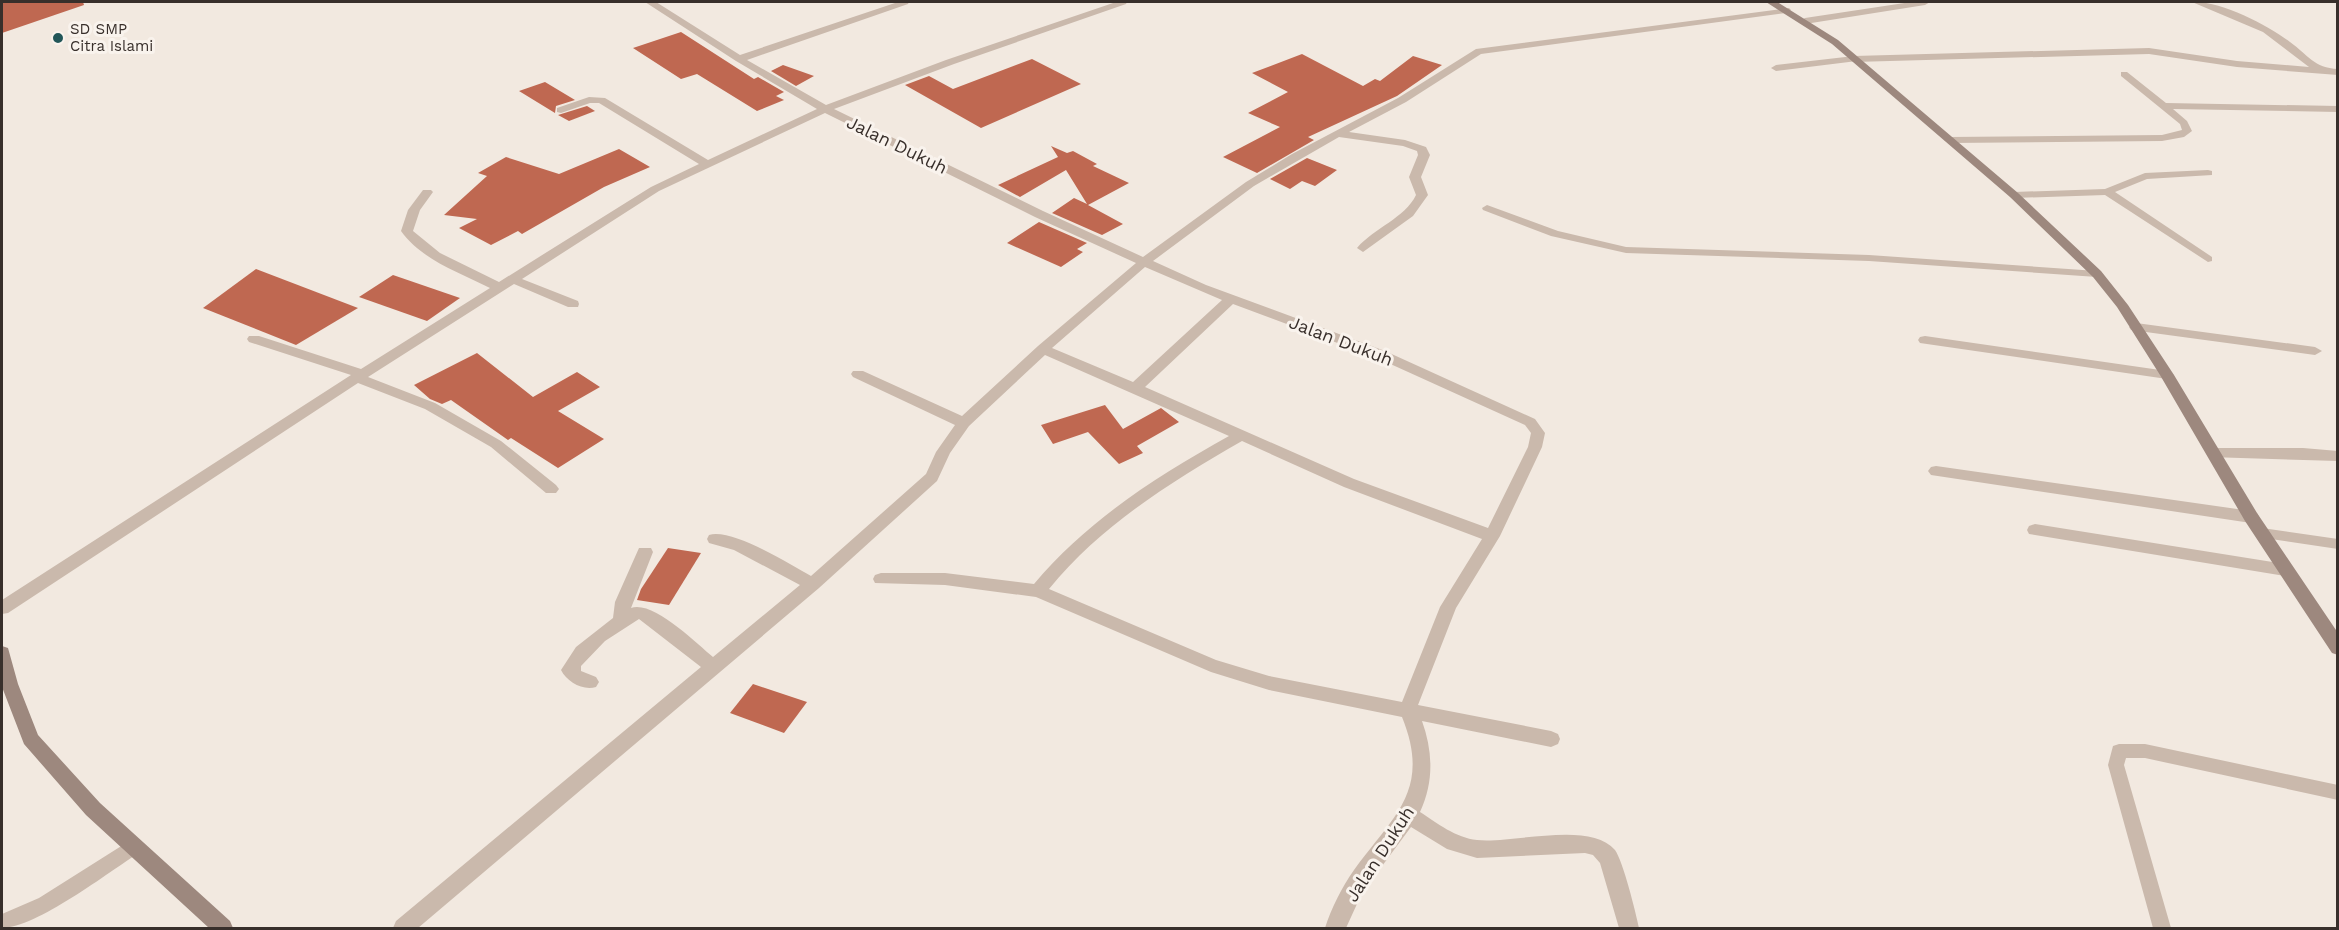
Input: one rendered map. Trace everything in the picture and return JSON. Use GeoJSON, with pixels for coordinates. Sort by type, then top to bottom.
{"type":"FeatureCollection","features":[{"type":"Feature","properties":{"kind":"street","name":"Jalan Dukuh"},"geometry":{"type":"LineString","coordinates":[[650,2],[739,59],[825,109],[1143,263],[1231,300],[1380,354],[1530,422],[1538,433],[1535,447],[1492,536],[1448,608],[1408,709],[1416,725],[1421,778],[1413,807],[1354,888],[1335,928]]}},
{"type":"Feature","properties":{"kind":"street"},"geometry":{"type":"LineString","coordinates":[[739,59],[905,2]]}},
{"type":"Feature","properties":{"kind":"street"},"geometry":{"type":"LineString","coordinates":[[2,608],[498,287],[655,189],[706,163],[825,109],[950,62],[1123,2]]}},
{"type":"Feature","properties":{"kind":"street"},"geometry":{"type":"LineString","coordinates":[[1771,2],[1805,21],[1835,42],[2014,195],[2097,274],[2136,327],[2167,375],[2251,517],[2337,648]]}},
{"type":"Feature","properties":{"kind":"street"},"geometry":{"type":"LineString","coordinates":[[1805,21],[1925,2]]}},
{"type":"Feature","properties":{"kind":"street"},"geometry":{"type":"LineString","coordinates":[[2197,2],[2255,24],[2286,43],[2321,71]]}},
{"type":"Feature","properties":{"kind":"street"},"geometry":{"type":"LineString","coordinates":[[403,928],[605,756],[813,584],[932,477],[943,453],[964,423],[1043,349],[1143,263],[1250,184],[1402,100],[1479,51],[1560,42],[1786,10]]}},
{"type":"Feature","properties":{"kind":"street"},"geometry":{"type":"LineString","coordinates":[[1854,59],[2149,51],[2237,64],[2337,72]]}},
{"type":"Feature","properties":{"kind":"street"},"geometry":{"type":"LineString","coordinates":[[561,110],[589,99],[601,100],[706,163]]}},
{"type":"Feature","properties":{"kind":"street"},"geometry":{"type":"LineString","coordinates":[[1338,134],[1405,143],[1422,149],[1424,155],[1415,177],[1422,195],[1418,206],[1389,225],[1363,248]]}},
{"type":"Feature","properties":{"kind":"street"},"geometry":{"type":"LineString","coordinates":[[427,192],[413,209],[409,219],[407,231],[412,238],[424,249],[498,287]]}},
{"type":"Feature","properties":{"kind":"street"},"geometry":{"type":"LineString","coordinates":[[512,279],[573,304]]}},
{"type":"Feature","properties":{"kind":"street"},"geometry":{"type":"LineString","coordinates":[[1135,388],[1231,300]]}},
{"type":"Feature","properties":{"kind":"street"},"geometry":{"type":"LineString","coordinates":[[2136,327],[2315,351]]}},
{"type":"Feature","properties":{"kind":"street"},"geometry":{"type":"LineString","coordinates":[[254,339],[360,376],[430,406],[496,444],[551,489]]}},
{"type":"Feature","properties":{"kind":"street"},"geometry":{"type":"LineString","coordinates":[[1924,340],[2167,375]]}},
{"type":"Feature","properties":{"kind":"street"},"geometry":{"type":"LineString","coordinates":[[1043,349],[1349,483],[1492,536]]}},
{"type":"Feature","properties":{"kind":"street"},"geometry":{"type":"LineString","coordinates":[[858,374],[964,423]]}},
{"type":"Feature","properties":{"kind":"street"},"geometry":{"type":"LineString","coordinates":[[1038,591],[1054,570],[1077,547],[1113,517],[1242,435]]}},
{"type":"Feature","properties":{"kind":"street"},"geometry":{"type":"LineString","coordinates":[[2214,453],[2303,453],[2337,456]]}},
{"type":"Feature","properties":{"kind":"street"},"geometry":{"type":"LineString","coordinates":[[1936,471],[2251,517]]}},
{"type":"Feature","properties":{"kind":"street"},"geometry":{"type":"LineString","coordinates":[[2036,530],[2285,570]]}},
{"type":"Feature","properties":{"kind":"street"},"geometry":{"type":"LineString","coordinates":[[715,539],[740,545],[813,584]]}},
{"type":"Feature","properties":{"kind":"street"},"geometry":{"type":"LineString","coordinates":[[621,621],[623,603],[645,552]]}},
{"type":"Feature","properties":{"kind":"street"},"geometry":{"type":"LineString","coordinates":[[882,579],[945,579],[1038,591],[1235,673],[1269,683],[1551,739]]}},
{"type":"Feature","properties":{"kind":"street"},"geometry":{"type":"LineString","coordinates":[[590,682],[575,676],[570,670],[574,662],[581,653],[621,621],[638,612],[645,613],[714,667]]}},
{"type":"Feature","properties":{"kind":"street"},"geometry":{"type":"LineString","coordinates":[[2,653],[9,684],[31,739],[93,809],[223,928]]}},
{"type":"Feature","properties":{"kind":"street"},"geometry":{"type":"LineString","coordinates":[[1407,815],[1454,843],[1477,849],[1585,844],[1599,848],[1609,858],[1629,928]]}},
{"type":"Feature","properties":{"kind":"lane"},"geometry":{"type":"LineString","coordinates":[[1776,68],[1854,59]]}},
{"type":"Feature","properties":{"kind":"lane"},"geometry":{"type":"LineString","coordinates":[[1948,140],[2162,138],[2181,135],[2187,131],[2184,123],[2124,74]]}},
{"type":"Feature","properties":{"kind":"lane"},"geometry":{"type":"LineString","coordinates":[[2164,106],[2337,109]]}},
{"type":"Feature","properties":{"kind":"lane"},"geometry":{"type":"LineString","coordinates":[[2014,195],[2106,192],[2145,176],[2208,173]]}},
{"type":"Feature","properties":{"kind":"lane"},"geometry":{"type":"LineString","coordinates":[[2106,192],[2208,259]]}},
{"type":"Feature","properties":{"kind":"lane"},"geometry":{"type":"LineString","coordinates":[[1487,208],[1547,233],[1589,244],[1626,250],[1869,258],[2097,274]]}},
{"type":"Feature","properties":{"kind":"lane"},"geometry":{"type":"LineString","coordinates":[[2262,533],[2337,544]]}},
{"type":"Feature","properties":{"kind":"lane"},"geometry":{"type":"LineString","coordinates":[[2162,928],[2116,765],[2119,751],[2145,751],[2337,793]]}},
{"type":"Feature","properties":{"kind":"lane"},"geometry":{"type":"LineString","coordinates":[[2,923],[46,904],[134,846]]}},
{"type":"Feature","properties":{"kind":"building"},"geometry":{"type":"Polygon","coordinates":[[[2,2],[83,2],[84,5],[2,33],[2,2]]]}},
{"type":"Feature","properties":{"kind":"building"},"geometry":{"type":"Polygon","coordinates":[[[681,32],[754,79],[758,77],[784,92],[776,96],[784,100],[757,111],[697,74],[681,79],[633,48],[681,32]]]}},
{"type":"Feature","properties":{"kind":"building"},"geometry":{"type":"Polygon","coordinates":[[[1302,54],[1363,86],[1375,79],[1380,81],[1413,56],[1442,65],[1397,96],[1308,137],[1314,140],[1257,173],[1223,157],[1280,127],[1248,113],[1288,92],[1252,73],[1302,54]]]}},
{"type":"Feature","properties":{"kind":"building"},"geometry":{"type":"Polygon","coordinates":[[[1032,59],[1081,84],[981,128],[905,85],[929,76],[953,89],[1032,59]]]}},
{"type":"Feature","properties":{"kind":"building"},"geometry":{"type":"Polygon","coordinates":[[[783,65],[814,76],[796,86],[771,71],[783,65]]]}},
{"type":"Feature","properties":{"kind":"building"},"geometry":{"type":"Polygon","coordinates":[[[545,82],[575,100],[556,106],[555,113],[519,91],[545,82]]]}},
{"type":"Feature","properties":{"kind":"building"},"geometry":{"type":"Polygon","coordinates":[[[587,106],[595,111],[569,121],[558,115],[587,106]]]}},
{"type":"Feature","properties":{"kind":"building"},"geometry":{"type":"Polygon","coordinates":[[[1051,146],[1067,153],[1073,151],[1097,164],[1093,166],[1129,183],[1088,205],[1123,224],[1102,235],[1052,213],[1074,198],[1087,204],[1066,170],[1020,197],[998,185],[1058,157],[1051,146]]]}},
{"type":"Feature","properties":{"kind":"building"},"geometry":{"type":"Polygon","coordinates":[[[619,149],[650,167],[604,187],[522,234],[518,231],[491,245],[459,228],[477,219],[444,215],[487,176],[478,173],[506,157],[559,174],[619,149]]]}},
{"type":"Feature","properties":{"kind":"building"},"geometry":{"type":"Polygon","coordinates":[[[1307,158],[1337,170],[1315,186],[1302,181],[1290,189],[1270,179],[1307,158]]]}},
{"type":"Feature","properties":{"kind":"building"},"geometry":{"type":"Polygon","coordinates":[[[1039,222],[1087,243],[1077,249],[1083,252],[1061,267],[1007,243],[1039,222]]]}},
{"type":"Feature","properties":{"kind":"building"},"geometry":{"type":"Polygon","coordinates":[[[256,269],[358,308],[296,345],[203,308],[256,269]]]}},
{"type":"Feature","properties":{"kind":"building"},"geometry":{"type":"Polygon","coordinates":[[[393,275],[460,298],[427,321],[359,297],[393,275]]]}},
{"type":"Feature","properties":{"kind":"building"},"geometry":{"type":"Polygon","coordinates":[[[477,353],[533,397],[577,372],[600,387],[558,411],[604,439],[558,468],[511,438],[508,440],[451,400],[442,404],[430,399],[414,385],[477,353]]]}},
{"type":"Feature","properties":{"kind":"building"},"geometry":{"type":"Polygon","coordinates":[[[1105,405],[1123,429],[1161,408],[1179,422],[1137,446],[1143,453],[1119,464],[1088,432],[1053,444],[1041,425],[1105,405]]]}},
{"type":"Feature","properties":{"kind":"building"},"geometry":{"type":"Polygon","coordinates":[[[668,548],[701,553],[669,605],[637,600],[641,589],[668,548]]]}},
{"type":"Feature","properties":{"kind":"building"},"geometry":{"type":"Polygon","coordinates":[[[753,684],[807,702],[784,733],[730,713],[753,684]]]}},
{"type":"Feature","properties":{"kind":"place","name":"SD SMP Citra Islami"},"geometry":{"type":"Point","coordinates":[58,38]}}]}
